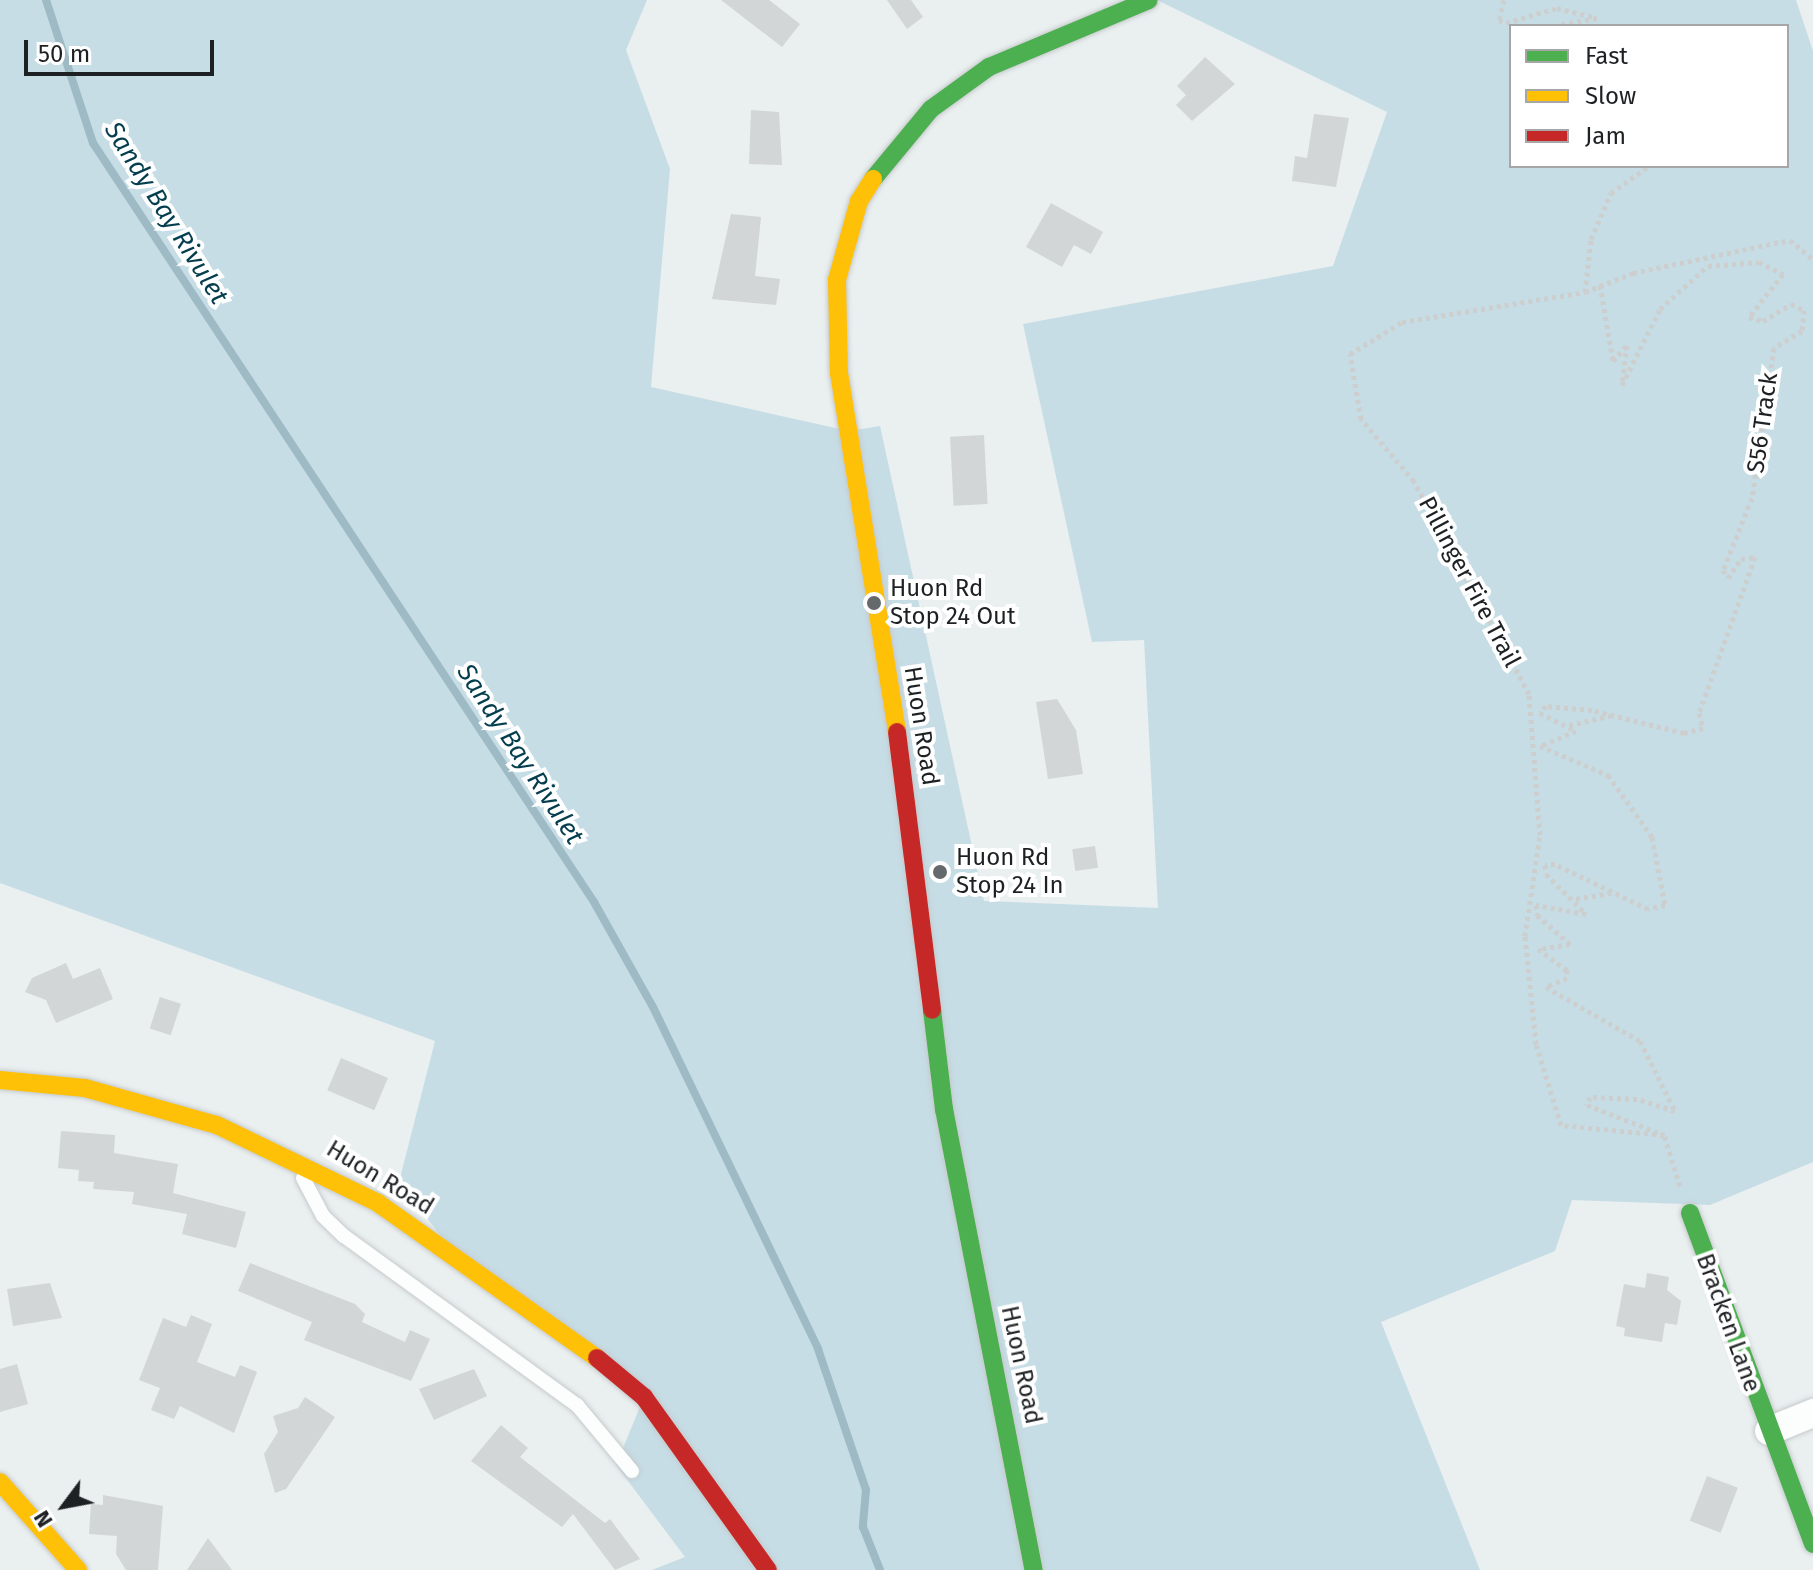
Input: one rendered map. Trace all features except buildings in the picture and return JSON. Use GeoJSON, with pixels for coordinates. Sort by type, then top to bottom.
{"type":"FeatureCollection","features":[{"type":"Feature","properties":{"kind":"main road","name":"Huon Road"},"geometry":{"type":"LineString","coordinates":[[1034,1570],[944,1109],[908,799],[839,373],[837,280],[859,201],[893,148],[931,109],[989,67],[1149,0]]}},
{"type":"Feature","properties":{"kind":"main road","name":"Huon Road"},"geometry":{"type":"LineString","coordinates":[[0,1080],[141,1100],[304,1161],[442,1244],[603,1359],[678,1439],[768,1570]]}},
{"type":"Feature","properties":{"kind":"main road","name":"Bracken Lane"},"geometry":{"type":"LineString","coordinates":[[1690,1213],[1813,1544]]}},
{"type":"Feature","properties":{"kind":"main road"},"geometry":{"type":"LineString","coordinates":[[0,1482],[78,1570]]}},
{"type":"Feature","properties":{"kind":"street"},"geometry":{"type":"LineString","coordinates":[[1769,1431],[1813,1413]]}},
{"type":"Feature","properties":{"kind":"lane","name":"Huon Road"},"geometry":{"type":"LineString","coordinates":[[304,1161],[303,1182],[323,1216],[577,1405],[632,1471]]}},
{"type":"Feature","properties":{"kind":"path"},"geometry":{"type":"LineString","coordinates":[[1504,0],[1499,20],[1506,23],[1557,8],[1597,18],[1565,24]]}},
{"type":"Feature","properties":{"kind":"path"},"geometry":{"type":"LineString","coordinates":[[1585,292],[1591,239],[1611,193],[1646,168]]}},
{"type":"Feature","properties":{"kind":"path","name":"Pillinger Fire Trail"},"geometry":{"type":"LineString","coordinates":[[1664,1135],[1561,1125],[1536,1044],[1525,936],[1540,835],[1529,694],[1414,481],[1361,419],[1350,354],[1402,322],[1585,292],[1600,285],[1790,240],[1813,259]]}},
{"type":"Feature","properties":{"kind":"path","name":"S56 Track"},"geometry":{"type":"LineString","coordinates":[[1576,899],[1545,865],[1622,892],[1648,909],[1665,905],[1652,837],[1608,775],[1540,746],[1576,731],[1540,713],[1546,706],[1614,716],[1684,733],[1703,728],[1699,713],[1755,557],[1741,559],[1728,578],[1723,570],[1752,498],[1774,348],[1802,331],[1804,310],[1791,304],[1763,321],[1749,317],[1783,274],[1759,262],[1708,266],[1660,309],[1622,385],[1627,345],[1613,361],[1600,285]]}},
{"type":"Feature","properties":{"kind":"path","name":"S56 Track"},"geometry":{"type":"LineString","coordinates":[[1568,726],[1614,716]]}},
{"type":"Feature","properties":{"kind":"path"},"geometry":{"type":"LineString","coordinates":[[1622,892],[1576,899],[1586,914],[1536,905],[1570,944],[1538,949],[1567,970],[1567,978],[1546,987],[1640,1041],[1675,1111],[1637,1099],[1590,1097],[1587,1105],[1664,1135],[1690,1213]]}},
{"type":"Feature","properties":{"kind":"shaded area"},"geometry":{"type":"Polygon","coordinates":[[[0,0],[647,0],[626,50],[670,169],[651,387],[849,431],[880,426],[984,901],[1158,908],[1144,640],[1092,642],[1023,324],[1333,266],[1387,112],[1157,0],[1796,0],[1813,51],[1813,1162],[1710,1205],[1572,1200],[1555,1251],[1381,1322],[1480,1570],[652,1570],[685,1557],[616,1465],[644,1397],[454,1253],[399,1182],[435,1041],[0,883],[0,0]]]}},
{"type":"Feature","properties":{"kind":"waterway","name":"Sandy Bay Rivulet"},"geometry":{"type":"LineString","coordinates":[[46,0],[93,143],[594,902],[653,1007],[818,1349],[866,1490],[863,1527],[880,1570]]}},
{"type":"Feature","properties":{"kind":"traffic: fast"},"geometry":{"type":"LineString","coordinates":[[873,179],[931,109],[989,67],[1149,0]]}},
{"type":"Feature","properties":{"kind":"traffic: fast"},"geometry":{"type":"LineString","coordinates":[[932,1010],[944,1109],[1034,1570]]}},
{"type":"Feature","properties":{"kind":"traffic: fast"},"geometry":{"type":"LineString","coordinates":[[1690,1213],[1813,1544]]}},
{"type":"Feature","properties":{"kind":"traffic: slow"},"geometry":{"type":"LineString","coordinates":[[873,179],[859,201],[837,280],[839,373],[897,732]]}},
{"type":"Feature","properties":{"kind":"traffic: slow"},"geometry":{"type":"LineString","coordinates":[[0,1080],[85,1088],[217,1125],[378,1203],[597,1358]]}},
{"type":"Feature","properties":{"kind":"traffic: slow"},"geometry":{"type":"LineString","coordinates":[[0,1482],[78,1570]]}},
{"type":"Feature","properties":{"kind":"traffic: jam"},"geometry":{"type":"LineString","coordinates":[[897,732],[932,1010]]}},
{"type":"Feature","properties":{"kind":"traffic: jam"},"geometry":{"type":"LineString","coordinates":[[597,1358],[644,1397],[768,1570]]}},
{"type":"Feature","properties":{"kind":"place","name":"Huon Rd Stop 24 Out"},"geometry":{"type":"Point","coordinates":[874,603]}},
{"type":"Feature","properties":{"kind":"place","name":"Huon Rd Stop 24 In"},"geometry":{"type":"Point","coordinates":[940,872]}}]}
